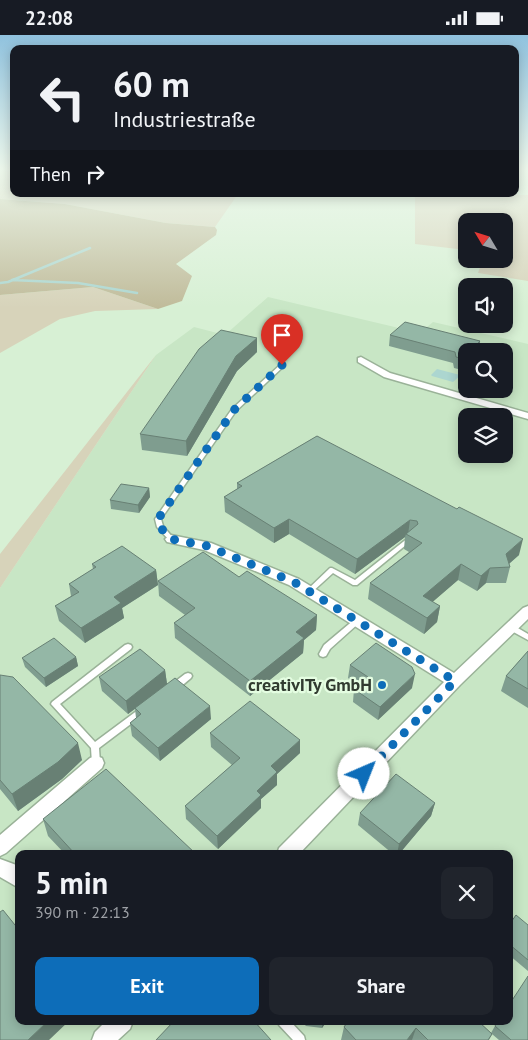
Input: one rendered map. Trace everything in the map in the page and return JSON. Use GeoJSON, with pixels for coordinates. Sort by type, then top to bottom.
{"type":"FeatureCollection","features":[{"type":"Feature","properties":{"kind":"street"},"geometry":{"type":"LineString","coordinates":[[361,360],[387,375],[528,416]]}},
{"type":"Feature","properties":{"kind":"street"},"geometry":{"type":"LineString","coordinates":[[171,539],[207,546],[294,582],[455,681]]}},
{"type":"Feature","properties":{"kind":"street"},"geometry":{"type":"LineString","coordinates":[[290,850],[455,681],[528,611]]}},
{"type":"Feature","properties":{"kind":"street"},"geometry":{"type":"LineString","coordinates":[[0,847],[95,755]]}},
{"type":"Feature","properties":{"kind":"street"},"geometry":{"type":"LineString","coordinates":[[104,1040],[118,1025]]}},
{"type":"Feature","properties":{"kind":"lane"},"geometry":{"type":"LineString","coordinates":[[171,539],[160,527],[158,519],[234,410],[282,365]]}},
{"type":"Feature","properties":{"kind":"lane"},"geometry":{"type":"LineString","coordinates":[[308,591],[332,570],[354,583],[411,538]]}},
{"type":"Feature","properties":{"kind":"lane"},"geometry":{"type":"LineString","coordinates":[[323,654],[327,647],[357,621]]}},
{"type":"Feature","properties":{"kind":"lane"},"geometry":{"type":"LineString","coordinates":[[511,627],[528,637]]}},
{"type":"Feature","properties":{"kind":"lane"},"geometry":{"type":"LineString","coordinates":[[128,647],[55,704],[95,755],[149,706]]}},
{"type":"Feature","properties":{"kind":"lane"},"geometry":{"type":"LineString","coordinates":[[164,694],[188,676]]}},
{"type":"Feature","properties":{"kind":"lane"},"geometry":{"type":"LineString","coordinates":[[287,1025],[300,1040]]}},
{"type":"Feature","properties":{"kind":"shaded area"},"geometry":{"type":"Polygon","coordinates":[[[0,215],[123,215],[166,223],[215,227],[217,230],[216,235],[176,264],[192,276],[182,301],[158,309],[93,287],[0,295],[0,215]]]}},
{"type":"Feature","properties":{"kind":"shaded area"},"geometry":{"type":"Polygon","coordinates":[[[123,215],[223,215],[215,227],[166,223],[123,215]]]}},
{"type":"Feature","properties":{"kind":"shaded area"},"geometry":{"type":"Polygon","coordinates":[[[415,215],[458,215],[458,249],[415,244],[415,215]]]}},
{"type":"Feature","properties":{"kind":"shaded area"},"geometry":{"type":"Polygon","coordinates":[[[513,215],[528,215],[528,281],[478,273],[480,268],[513,268],[513,215]]]}},
{"type":"Feature","properties":{"kind":"shaded area"},"geometry":{"type":"Polygon","coordinates":[[[93,287],[158,309],[95,311],[60,319],[0,353],[0,295],[93,287]]]}},
{"type":"Feature","properties":{"kind":"shaded area"},"geometry":{"type":"Polygon","coordinates":[[[268,297],[420,333],[433,322],[458,328],[458,333],[480,333],[528,344],[528,1040],[0,1040],[0,588],[156,355],[194,327],[225,335],[268,297]]]}},
{"type":"Feature","properties":{"kind":"shaded area"},"geometry":{"type":"Polygon","coordinates":[[[156,355],[0,588],[0,554],[156,355]]]}},
{"type":"Feature","properties":{"kind":"water"},"geometry":{"type":"Polygon","coordinates":[[[437,369],[458,374],[458,378],[453,382],[431,375],[437,369]]]}},
{"type":"Feature","properties":{"kind":"building"},"geometry":{"type":"Polygon","coordinates":[[[405,322],[480,341],[478,343],[458,343],[458,358],[456,357],[455,352],[390,335],[405,322]]]}},
{"type":"Feature","properties":{"kind":"building"},"geometry":{"type":"Polygon","coordinates":[[[221,330],[257,338],[236,356],[186,441],[140,434],[199,349],[221,330]]]}},
{"type":"Feature","properties":{"kind":"building"},"geometry":{"type":"Polygon","coordinates":[[[317,436],[457,509],[459,507],[523,539],[506,554],[510,567],[490,568],[481,576],[461,564],[423,596],[440,606],[427,618],[370,583],[422,543],[406,534],[418,524],[417,521],[410,520],[357,559],[289,519],[274,528],[224,497],[242,486],[237,483],[317,436]]]}},
{"type":"Feature","properties":{"kind":"building"},"geometry":{"type":"Polygon","coordinates":[[[121,484],[149,488],[138,505],[110,500],[121,484]]]}},
{"type":"Feature","properties":{"kind":"building"},"geometry":{"type":"Polygon","coordinates":[[[122,546],[156,570],[114,597],[121,603],[81,628],[55,606],[79,592],[69,584],[96,567],[92,564],[122,546]]]}},
{"type":"Feature","properties":{"kind":"building"},"geometry":{"type":"Polygon","coordinates":[[[203,552],[239,577],[247,571],[317,615],[296,632],[304,638],[250,681],[174,623],[195,608],[158,581],[203,552]]]}},
{"type":"Feature","properties":{"kind":"building"},"geometry":{"type":"Polygon","coordinates":[[[54,638],[76,657],[44,678],[22,658],[54,638]]]}},
{"type":"Feature","properties":{"kind":"building"},"geometry":{"type":"Polygon","coordinates":[[[376,643],[412,667],[415,674],[380,707],[354,689],[368,677],[350,665],[376,643]]]}},
{"type":"Feature","properties":{"kind":"building"},"geometry":{"type":"Polygon","coordinates":[[[140,649],[165,670],[126,701],[99,677],[140,649]]]}},
{"type":"Feature","properties":{"kind":"building"},"geometry":{"type":"Polygon","coordinates":[[[528,651],[528,689],[506,676],[528,651]]]}},
{"type":"Feature","properties":{"kind":"building"},"geometry":{"type":"Polygon","coordinates":[[[0,675],[13,677],[78,743],[58,762],[12,794],[0,780],[0,675]]]}},
{"type":"Feature","properties":{"kind":"building"},"geometry":{"type":"Polygon","coordinates":[[[175,678],[210,706],[158,748],[130,723],[141,714],[135,708],[175,678]]]}},
{"type":"Feature","properties":{"kind":"building"},"geometry":{"type":"Polygon","coordinates":[[[250,701],[300,740],[271,766],[277,772],[257,791],[261,795],[217,836],[185,806],[240,758],[210,733],[250,701]]]}},
{"type":"Feature","properties":{"kind":"building"},"geometry":{"type":"Polygon","coordinates":[[[106,769],[192,850],[71,850],[43,819],[106,769]]]}},
{"type":"Feature","properties":{"kind":"building"},"geometry":{"type":"Polygon","coordinates":[[[396,774],[435,803],[399,844],[360,813],[396,774]]]}},
{"type":"Feature","properties":{"kind":"building"},"geometry":{"type":"Polygon","coordinates":[[[3,910],[15,925],[15,1025],[44,1025],[28,1040],[0,1040],[0,912],[3,910]]]}},
{"type":"Feature","properties":{"kind":"building"},"geometry":{"type":"Polygon","coordinates":[[[516,915],[528,925],[528,960],[513,947],[513,919],[516,915]]]}},
{"type":"Feature","properties":{"kind":"building"},"geometry":{"type":"Polygon","coordinates":[[[528,976],[528,1040],[511,1040],[495,1026],[513,1025],[513,999],[528,976]]]}},
{"type":"Feature","properties":{"kind":"building"},"geometry":{"type":"Polygon","coordinates":[[[170,1025],[258,1025],[271,1040],[156,1040],[170,1025]]]}},
{"type":"Feature","properties":{"kind":"building"},"geometry":{"type":"Polygon","coordinates":[[[345,1025],[482,1025],[492,1034],[488,1040],[428,1040],[416,1028],[407,1040],[356,1040],[344,1027],[345,1025]]]}},
{"type":"Feature","properties":{"kind":"waterway"},"geometry":{"type":"LineString","coordinates":[[13,280],[90,248]]}},
{"type":"Feature","properties":{"kind":"waterway"},"geometry":{"type":"LineString","coordinates":[[0,283],[13,280]]}},
{"type":"Feature","properties":{"kind":"waterway"},"geometry":{"type":"LineString","coordinates":[[13,280],[78,283],[137,293]]}},
{"type":"Feature","properties":{"kind":"place","name":"creativITy GmbH"},"geometry":{"type":"Point","coordinates":[382,685]}},
{"type":"Feature","properties":{"kind":"route"},"geometry":{"type":"LineString","coordinates":[[282,365],[234,410],[158,519],[160,527],[171,539],[207,546],[294,582],[455,681],[364,774]]}}]}
